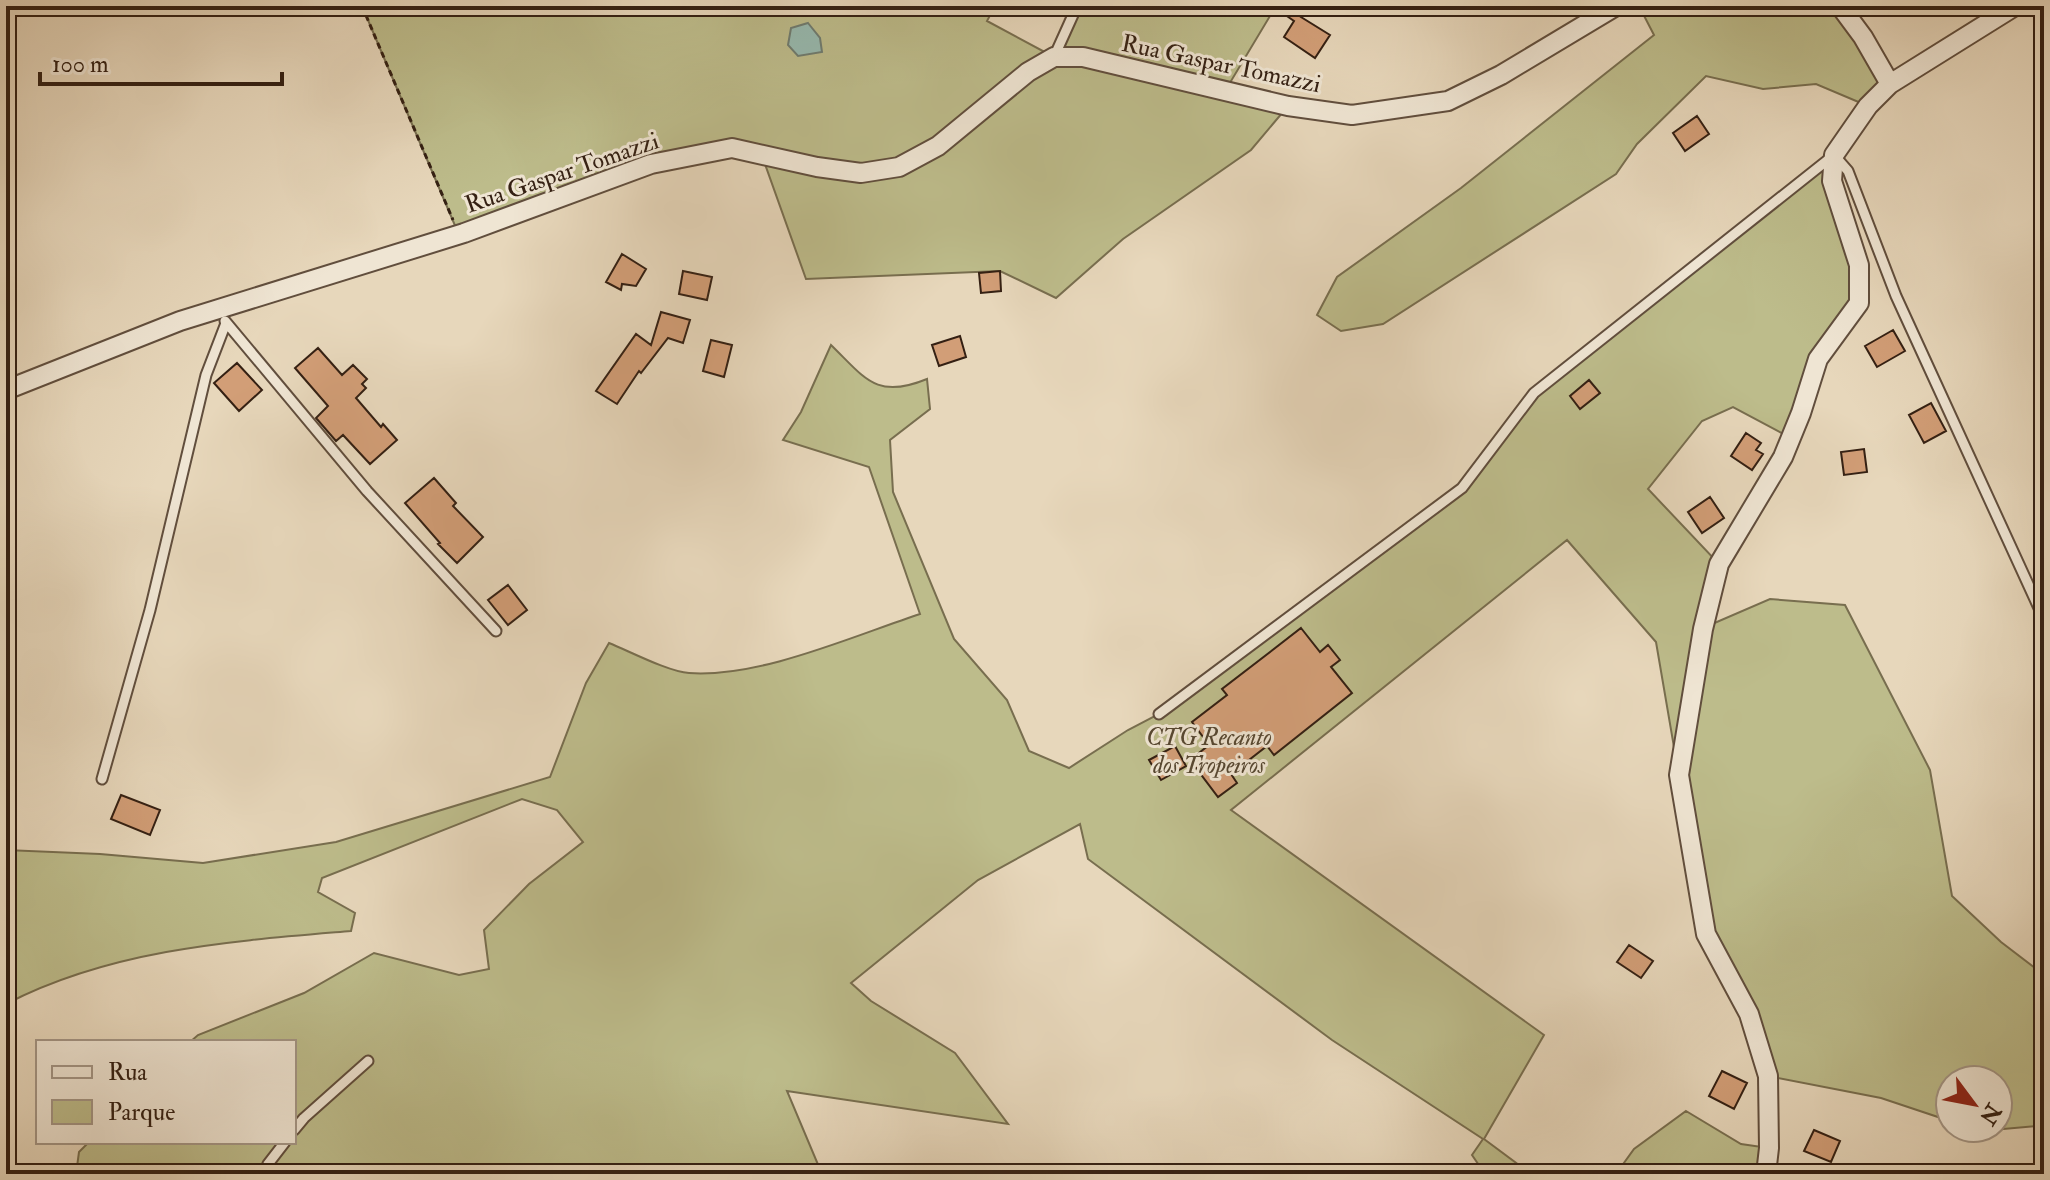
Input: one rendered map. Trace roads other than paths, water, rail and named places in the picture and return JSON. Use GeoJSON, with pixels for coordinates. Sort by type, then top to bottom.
{"type":"FeatureCollection","features":[{"type":"Feature","properties":{"kind":"street","name":"Rua Gaspar Tomazzi"},"geometry":{"type":"LineString","coordinates":[[6,390],[180,321],[221,316],[459,235],[651,164],[732,148],[817,167],[861,173],[899,167],[938,146],[1028,72],[1054,57],[1083,57],[1288,106],[1352,115],[1448,101],[1501,75],[1616,6]]}},
{"type":"Feature","properties":{"kind":"street"},"geometry":{"type":"LineString","coordinates":[[1840,6],[1863,37],[1890,84]]}},
{"type":"Feature","properties":{"kind":"street"},"geometry":{"type":"LineString","coordinates":[[1766,1174],[1769,1148],[1768,1076],[1749,1014],[1706,934],[1679,775],[1703,629],[1719,564],[1783,457],[1818,359],[1859,303],[1859,265],[1832,181],[1834,155],[1868,106],[1890,84],[2015,6]]}},
{"type":"Feature","properties":{"kind":"lane"},"geometry":{"type":"LineString","coordinates":[[1054,57],[1077,6]]}},
{"type":"Feature","properties":{"kind":"lane"},"geometry":{"type":"LineString","coordinates":[[1159,714],[1462,488],[1534,393],[1834,155],[1848,171],[1895,295],[2044,619]]}},
{"type":"Feature","properties":{"kind":"lane"},"geometry":{"type":"LineString","coordinates":[[221,316],[367,491],[496,631]]}},
{"type":"Feature","properties":{"kind":"lane"},"geometry":{"type":"LineString","coordinates":[[102,779],[150,610],[221,316]]}},
{"type":"Feature","properties":{"kind":"lane"},"geometry":{"type":"LineString","coordinates":[[296,1128],[368,1061]]}},
{"type":"Feature","properties":{"kind":"lane"},"geometry":{"type":"LineString","coordinates":[[264,1174],[283,1144]]}},
{"type":"Feature","properties":{"kind":"water"},"geometry":{"type":"Polygon","coordinates":[[[808,23],[820,38],[822,52],[798,56],[788,45],[791,28],[808,23]]]}},
{"type":"Feature","properties":{"kind":"park label","name":"CTG Recanto dos Tropeiros"},"geometry":{"type":"Point","coordinates":[1209,751]}}]}
